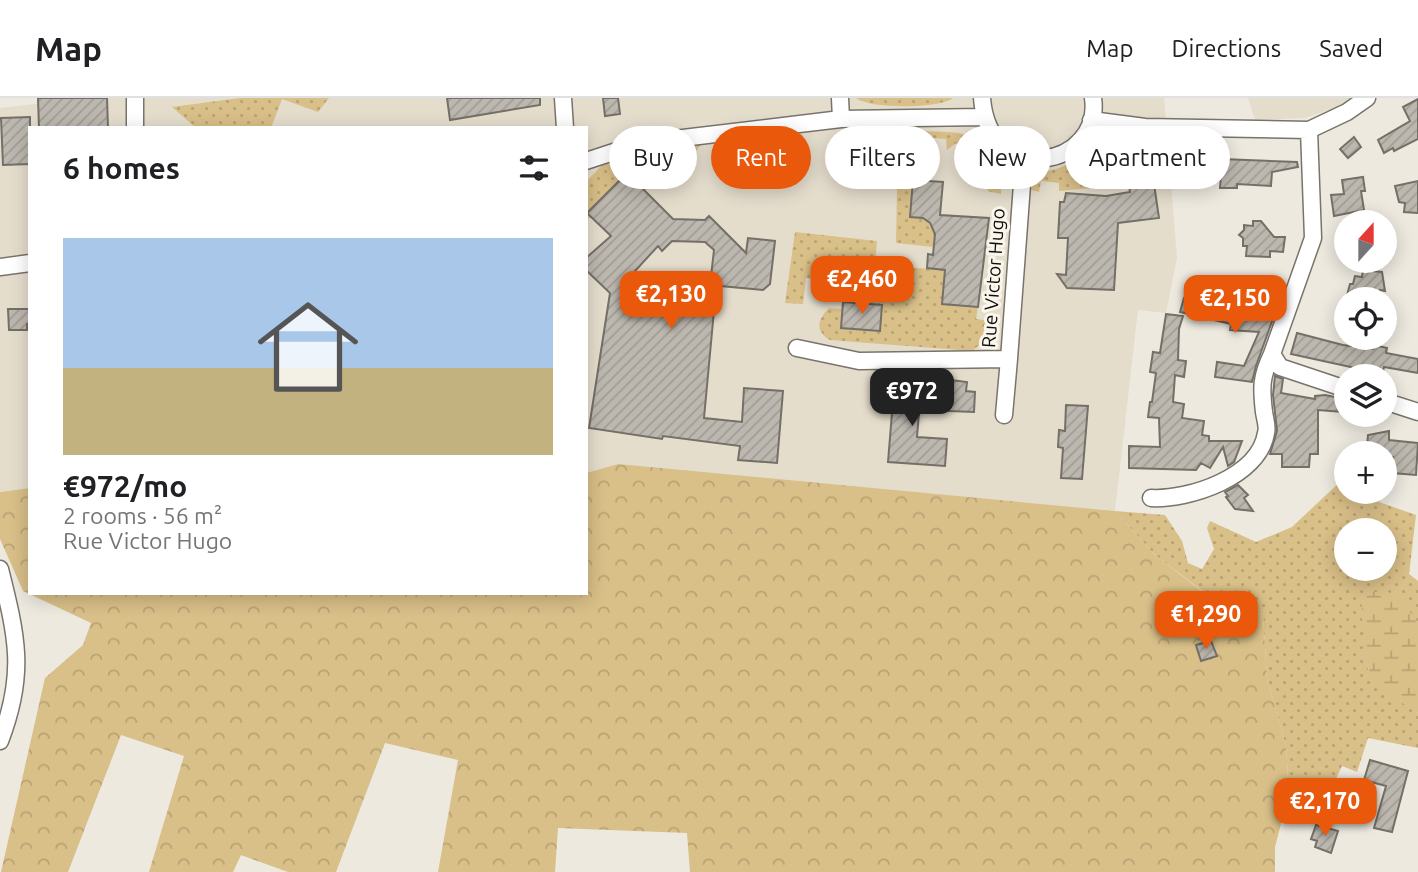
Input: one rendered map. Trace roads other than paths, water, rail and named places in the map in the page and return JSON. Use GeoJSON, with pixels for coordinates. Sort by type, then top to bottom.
{"type":"FeatureCollection","features":[{"type":"Feature","properties":{"kind":"street"},"geometry":{"type":"LineString","coordinates":[[135,98],[135,126]]}},
{"type":"Feature","properties":{"kind":"street"},"geometry":{"type":"LineString","coordinates":[[563,98],[565,126]]}},
{"type":"Feature","properties":{"kind":"street"},"geometry":{"type":"LineString","coordinates":[[841,98],[841,119]]}},
{"type":"Feature","properties":{"kind":"street"},"geometry":{"type":"LineString","coordinates":[[982,98],[987,126]]}},
{"type":"Feature","properties":{"kind":"street"},"geometry":{"type":"LineString","coordinates":[[1051,158],[1061,155],[1079,140],[1091,120],[1093,98]]}},
{"type":"Feature","properties":{"kind":"street"},"geometry":{"type":"LineString","coordinates":[[1091,120],[1145,127],[1309,130],[1347,112],[1367,98]]}},
{"type":"Feature","properties":{"kind":"street"},"geometry":{"type":"LineString","coordinates":[[588,160],[640,143],[841,119],[984,117]]}},
{"type":"Feature","properties":{"kind":"street"},"geometry":{"type":"LineString","coordinates":[[1151,498],[1182,496],[1220,483],[1242,469],[1261,449],[1267,431],[1261,383],[1313,239],[1309,130]]}},
{"type":"Feature","properties":{"kind":"street","name":"Rue Victor Hugo"},"geometry":{"type":"LineString","coordinates":[[1004,415],[1022,189]]}},
{"type":"Feature","properties":{"kind":"street"},"geometry":{"type":"LineString","coordinates":[[0,267],[28,263]]}},
{"type":"Feature","properties":{"kind":"street","name":"Rue Victor Hugo"},"geometry":{"type":"LineString","coordinates":[[797,348],[859,361],[1009,359]]}},
{"type":"Feature","properties":{"kind":"street"},"geometry":{"type":"LineString","coordinates":[[1272,354],[1279,367],[1334,385]]}},
{"type":"Feature","properties":{"kind":"street"},"geometry":{"type":"LineString","coordinates":[[1397,405],[1418,412]]}},
{"type":"Feature","properties":{"kind":"street"},"geometry":{"type":"LineString","coordinates":[[0,569],[13,623],[17,657],[16,693],[0,741]]}}]}
